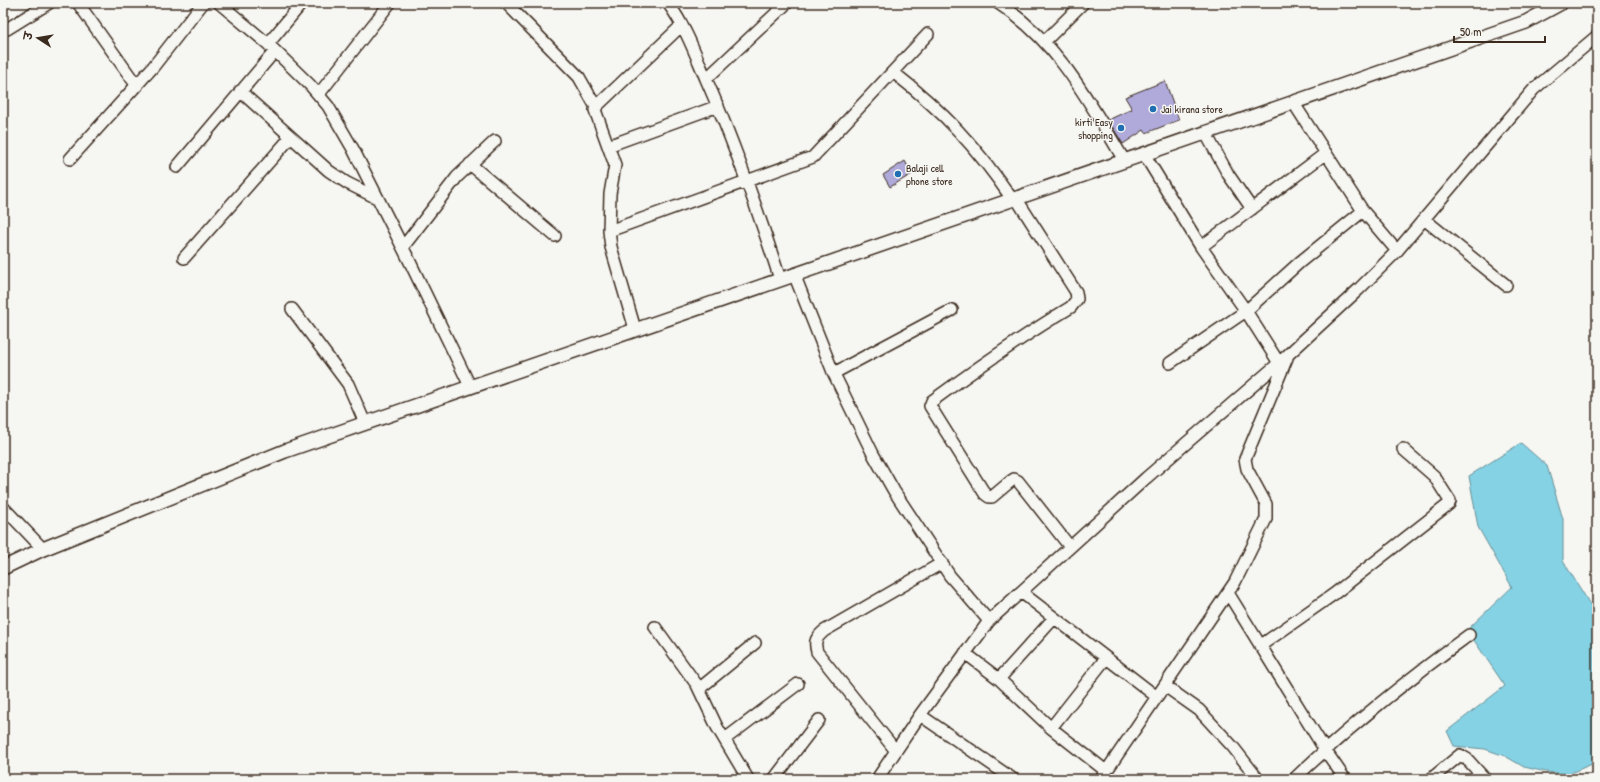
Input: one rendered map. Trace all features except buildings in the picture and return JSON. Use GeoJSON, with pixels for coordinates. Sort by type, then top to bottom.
{"type":"FeatureCollection","features":[{"type":"Feature","properties":{"kind":"street"},"geometry":{"type":"LineString","coordinates":[[7,29],[48,3]]}},
{"type":"Feature","properties":{"kind":"street"},"geometry":{"type":"LineString","coordinates":[[78,3],[137,86]]}},
{"type":"Feature","properties":{"kind":"street"},"geometry":{"type":"LineString","coordinates":[[70,159],[137,86],[203,3]]}},
{"type":"Feature","properties":{"kind":"street"},"geometry":{"type":"LineString","coordinates":[[219,3],[271,48],[319,94],[353,149],[403,247],[470,386]]}},
{"type":"Feature","properties":{"kind":"street"},"geometry":{"type":"LineString","coordinates":[[177,167],[240,91],[302,3]]}},
{"type":"Feature","properties":{"kind":"street"},"geometry":{"type":"LineString","coordinates":[[319,94],[390,3]]}},
{"type":"Feature","properties":{"kind":"street"},"geometry":{"type":"LineString","coordinates":[[506,3],[580,77],[596,107],[595,112],[616,167],[610,194],[609,231],[611,247],[635,329]]}},
{"type":"Feature","properties":{"kind":"street"},"geometry":{"type":"LineString","coordinates":[[668,3],[682,25],[718,106],[748,180],[780,279]]}},
{"type":"Feature","properties":{"kind":"street"},"geometry":{"type":"LineString","coordinates":[[706,79],[788,3]]}},
{"type":"Feature","properties":{"kind":"street"},"geometry":{"type":"LineString","coordinates":[[998,3],[1028,24],[1045,41],[1075,78],[1124,160]]}},
{"type":"Feature","properties":{"kind":"street"},"geometry":{"type":"LineString","coordinates":[[1045,41],[1083,3]]}},
{"type":"Feature","properties":{"kind":"street"},"geometry":{"type":"LineString","coordinates":[[3,568],[42,549],[285,451],[1526,22],[1561,3]]}},
{"type":"Feature","properties":{"kind":"street"},"geometry":{"type":"LineString","coordinates":[[596,107],[682,25]]}},
{"type":"Feature","properties":{"kind":"street"},"geometry":{"type":"LineString","coordinates":[[609,231],[813,157],[928,34]]}},
{"type":"Feature","properties":{"kind":"street"},"geometry":{"type":"LineString","coordinates":[[877,779],[920,715],[989,621],[1146,478],[1279,363],[1358,290],[1398,251],[1534,89],[1597,36]]}},
{"type":"Feature","properties":{"kind":"street"},"geometry":{"type":"LineString","coordinates":[[893,72],[924,96],[977,150],[1014,198],[1076,292],[1076,300],[1071,307],[1021,337],[932,401],[930,406],[985,494],[992,497],[1014,479],[1018,481],[1070,547]]}},
{"type":"Feature","properties":{"kind":"street"},"geometry":{"type":"LineString","coordinates":[[240,91],[337,177],[377,198]]}},
{"type":"Feature","properties":{"kind":"street"},"geometry":{"type":"LineString","coordinates":[[1294,102],[1363,211],[1398,251]]}},
{"type":"Feature","properties":{"kind":"street"},"geometry":{"type":"LineString","coordinates":[[608,146],[718,106]]}},
{"type":"Feature","properties":{"kind":"street"},"geometry":{"type":"LineString","coordinates":[[1205,132],[1228,174],[1252,209]]}},
{"type":"Feature","properties":{"kind":"street"},"geometry":{"type":"LineString","coordinates":[[184,258],[291,137]]}},
{"type":"Feature","properties":{"kind":"street"},"geometry":{"type":"LineString","coordinates":[[403,247],[440,198],[470,164],[495,142]]}},
{"type":"Feature","properties":{"kind":"street"},"geometry":{"type":"LineString","coordinates":[[1202,247],[1326,153]]}},
{"type":"Feature","properties":{"kind":"street"},"geometry":{"type":"LineString","coordinates":[[1144,154],[1202,247],[1246,310],[1279,363]]}},
{"type":"Feature","properties":{"kind":"street"},"geometry":{"type":"LineString","coordinates":[[470,164],[555,236]]}},
{"type":"Feature","properties":{"kind":"street"},"geometry":{"type":"LineString","coordinates":[[1170,364],[1246,310],[1300,262],[1363,211]]}},
{"type":"Feature","properties":{"kind":"street"},"geometry":{"type":"LineString","coordinates":[[1424,219],[1506,285]]}},
{"type":"Feature","properties":{"kind":"street"},"geometry":{"type":"LineString","coordinates":[[794,274],[834,373],[873,454],[890,485],[950,576],[989,621]]}},
{"type":"Feature","properties":{"kind":"street"},"geometry":{"type":"LineString","coordinates":[[292,309],[348,384],[365,423]]}},
{"type":"Feature","properties":{"kind":"street"},"geometry":{"type":"LineString","coordinates":[[834,373],[952,310]]}},
{"type":"Feature","properties":{"kind":"street"},"geometry":{"type":"LineString","coordinates":[[965,654],[999,679],[1104,775],[1235,582],[1266,519],[1266,504],[1247,469],[1245,459],[1289,354]]}},
{"type":"Feature","properties":{"kind":"street"},"geometry":{"type":"LineString","coordinates":[[1260,646],[1334,594],[1450,504],[1450,501],[1434,476],[1403,449]]}},
{"type":"Feature","properties":{"kind":"street"},"geometry":{"type":"LineString","coordinates":[[3,507],[42,549]]}},
{"type":"Feature","properties":{"kind":"street"},"geometry":{"type":"LineString","coordinates":[[896,751],[817,652],[815,644],[816,638],[824,631],[942,564]]}},
{"type":"Feature","properties":{"kind":"street"},"geometry":{"type":"LineString","coordinates":[[1020,592],[1157,697]]}},
{"type":"Feature","properties":{"kind":"street"},"geometry":{"type":"LineString","coordinates":[[1228,593],[1325,750],[1345,779]]}},
{"type":"Feature","properties":{"kind":"street"},"geometry":{"type":"LineString","coordinates":[[999,679],[1054,618]]}},
{"type":"Feature","properties":{"kind":"street"},"geometry":{"type":"LineString","coordinates":[[655,627],[699,689],[725,740],[748,779]]}},
{"type":"Feature","properties":{"kind":"street"},"geometry":{"type":"LineString","coordinates":[[1294,779],[1325,750],[1417,672],[1469,635]]}},
{"type":"Feature","properties":{"kind":"street"},"geometry":{"type":"LineString","coordinates":[[699,689],[755,643]]}},
{"type":"Feature","properties":{"kind":"street"},"geometry":{"type":"LineString","coordinates":[[1051,728],[1106,658]]}},
{"type":"Feature","properties":{"kind":"street"},"geometry":{"type":"LineString","coordinates":[[725,740],[798,684]]}},
{"type":"Feature","properties":{"kind":"street"},"geometry":{"type":"LineString","coordinates":[[1165,686],[1199,710],[1233,747],[1258,779]]}},
{"type":"Feature","properties":{"kind":"street"},"geometry":{"type":"LineString","coordinates":[[920,715],[1013,779]]}},
{"type":"Feature","properties":{"kind":"street"},"geometry":{"type":"LineString","coordinates":[[774,779],[819,720]]}},
{"type":"Feature","properties":{"kind":"street"},"geometry":{"type":"LineString","coordinates":[[1431,779],[1460,755],[1467,759],[1485,779]]}},
{"type":"Feature","properties":{"kind":"water"},"geometry":{"type":"Polygon","coordinates":[[[1521,443],[1547,466],[1563,519],[1563,561],[1593,609],[1597,610],[1597,762],[1568,774],[1546,772],[1524,767],[1505,756],[1485,749],[1454,746],[1447,731],[1505,686],[1467,630],[1512,587],[1478,527],[1469,476],[1521,443]]]}},
{"type":"Feature","properties":{"kind":"place","name":"Jai kirana store"},"geometry":{"type":"Point","coordinates":[1153,109]}},
{"type":"Feature","properties":{"kind":"place","name":"kirti Easy shopping"},"geometry":{"type":"Point","coordinates":[1121,128]}},
{"type":"Feature","properties":{"kind":"place","name":"Balaji cell phone store"},"geometry":{"type":"Point","coordinates":[898,174]}}]}
